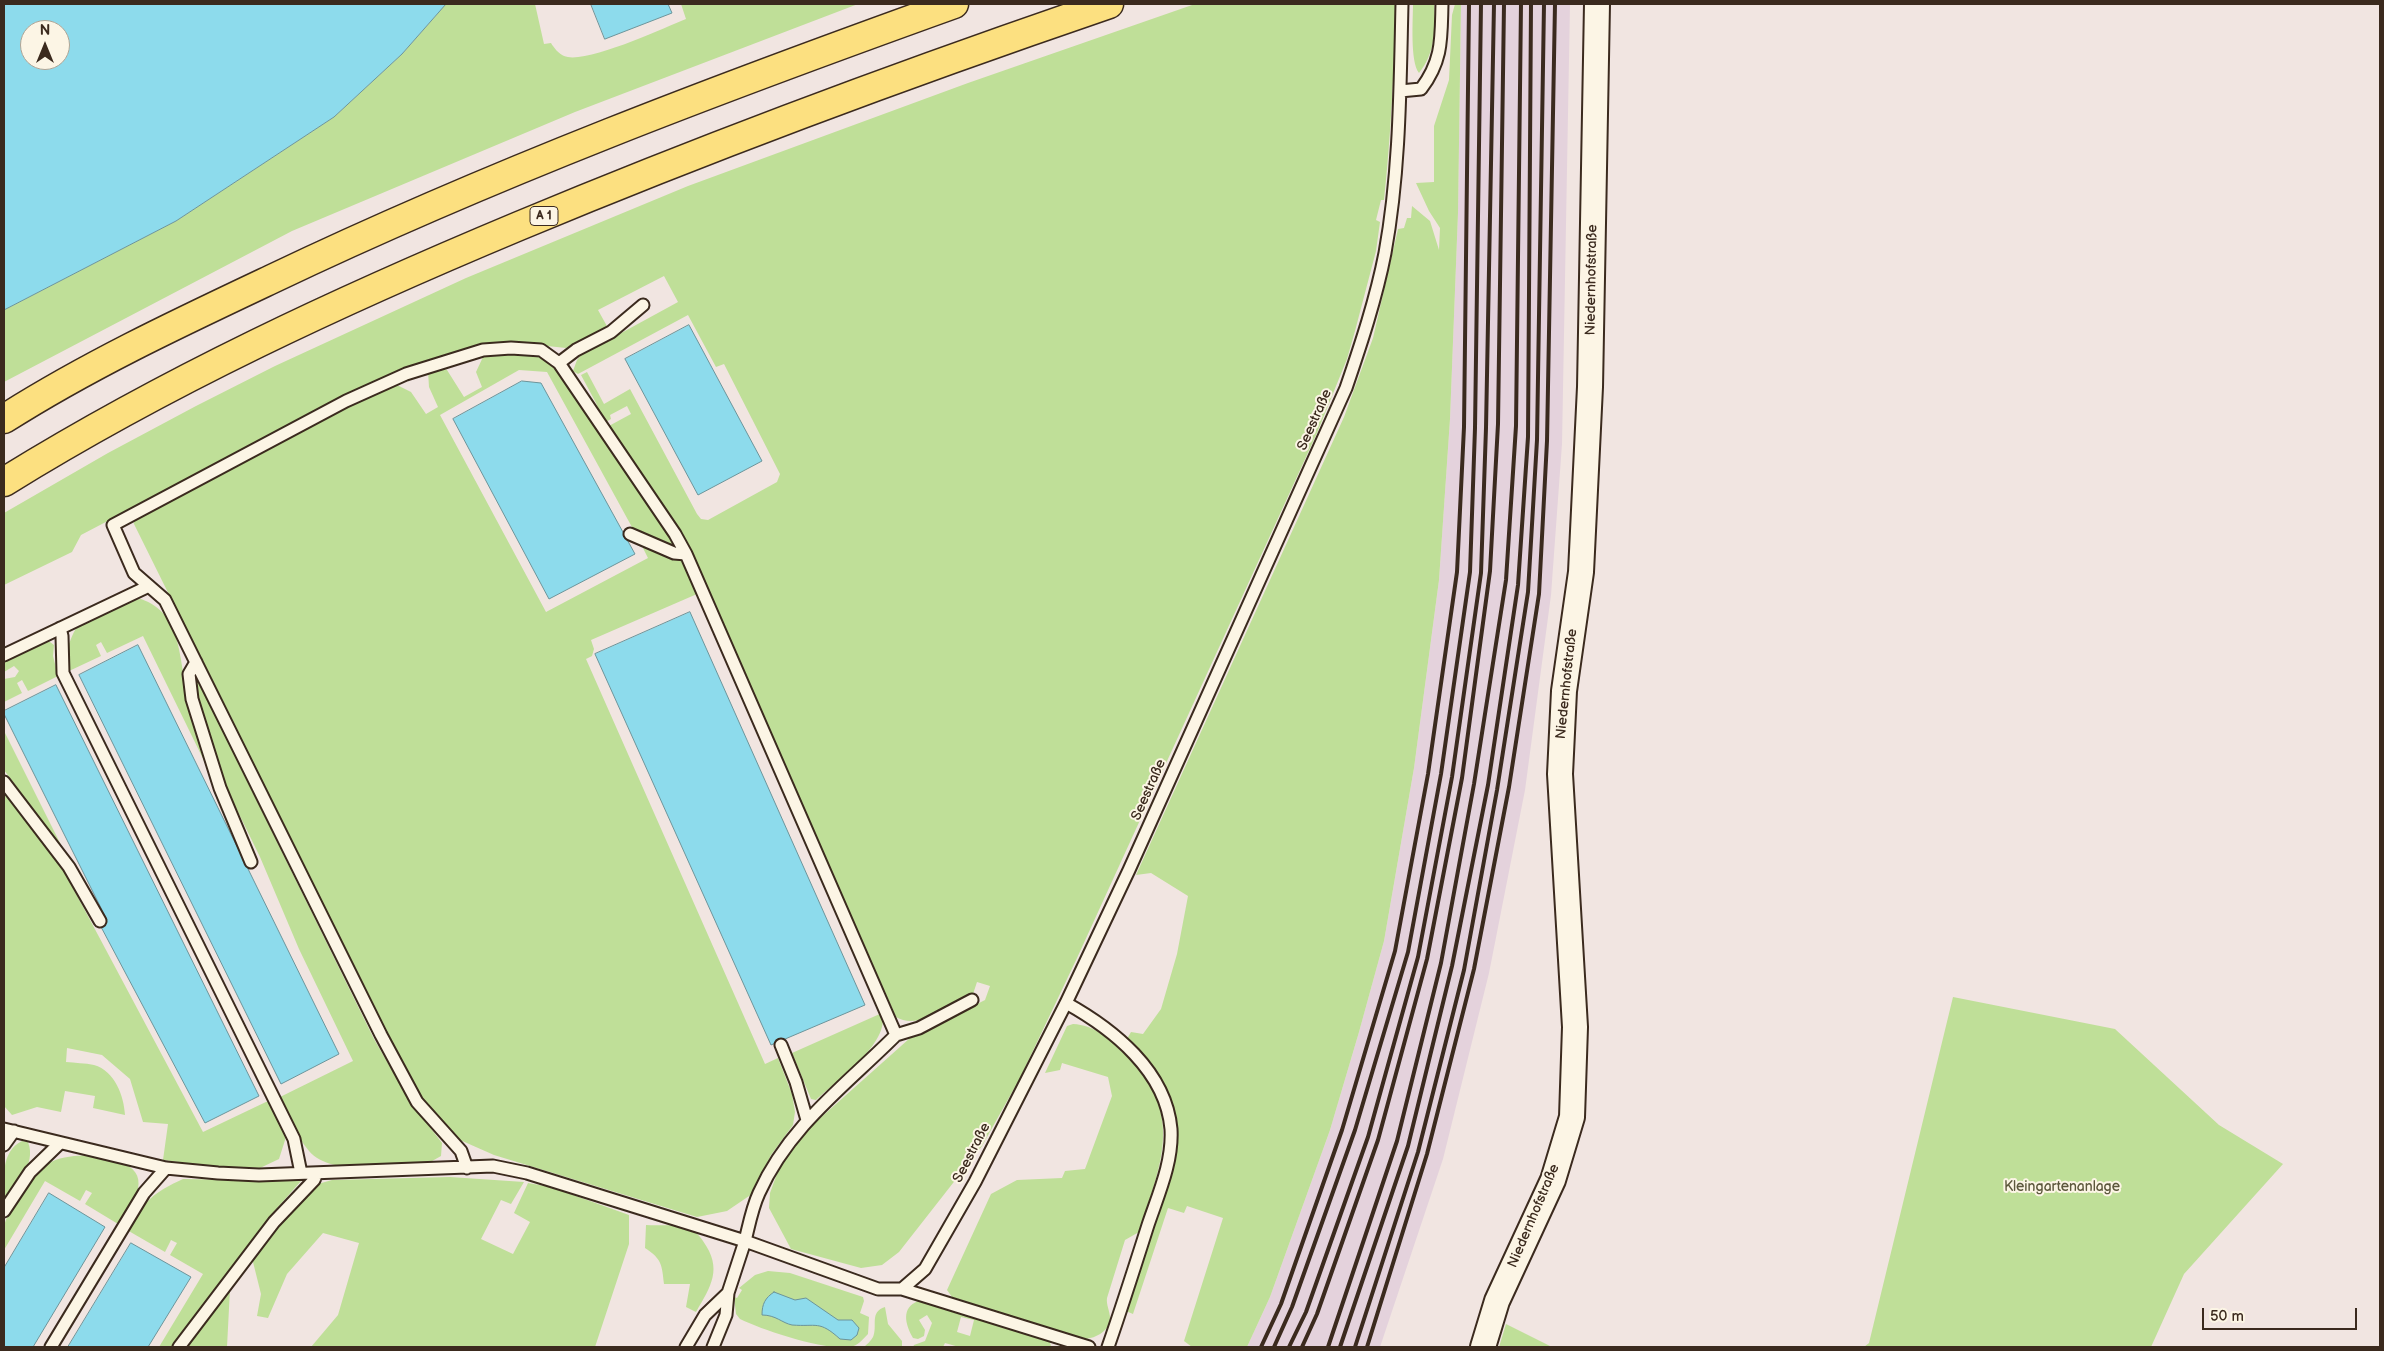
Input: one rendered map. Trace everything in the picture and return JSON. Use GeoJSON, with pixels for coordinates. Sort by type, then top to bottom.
{"type":"FeatureCollection","features":[{"type":"Feature","properties":{"kind":"highway"},"geometry":{"type":"LineString","coordinates":[[4,419],[29,403],[183,321],[373,230],[562,151],[779,67],[954,4]]}},
{"type":"Feature","properties":{"kind":"highway","name":"A 1"},"geometry":{"type":"LineString","coordinates":[[4,482],[69,442],[233,355],[402,275],[580,201],[795,116],[1109,4]]}},
{"type":"Feature","properties":{"kind":"street","name":"Niedernhofstraße"},"geometry":{"type":"LineString","coordinates":[[1483,1347],[1497,1301],[1552,1180],[1572,1117],[1575,1027],[1560,774],[1564,691],[1580,572],[1590,386],[1597,4]]}},
{"type":"Feature","properties":{"kind":"lane","name":"Seestraße"},"geometry":{"type":"LineString","coordinates":[[902,1289],[925,1269],[975,1182],[1066,1003],[1129,870],[1346,388],[1371,311],[1385,254],[1395,178],[1400,92],[1402,4]]}},
{"type":"Feature","properties":{"kind":"lane"},"geometry":{"type":"LineString","coordinates":[[1400,92],[1421,89],[1436,65],[1442,31],[1442,4]]}},
{"type":"Feature","properties":{"kind":"lane"},"geometry":{"type":"LineString","coordinates":[[559,363],[576,350],[611,332],[642,305]]}},
{"type":"Feature","properties":{"kind":"lane"},"geometry":{"type":"LineString","coordinates":[[468,1168],[461,1151],[416,1102],[381,1036],[165,600],[134,573],[113,525],[346,401],[406,374],[448,359],[483,350],[511,348],[541,350],[559,363],[675,534],[686,554],[896,1035]]}},
{"type":"Feature","properties":{"kind":"lane"},"geometry":{"type":"LineString","coordinates":[[630,534],[674,553],[686,554]]}},
{"type":"Feature","properties":{"kind":"lane"},"geometry":{"type":"LineString","coordinates":[[4,655],[149,586]]}},
{"type":"Feature","properties":{"kind":"lane"},"geometry":{"type":"LineString","coordinates":[[60,628],[63,673],[294,1139],[301,1173]]}},
{"type":"Feature","properties":{"kind":"lane"},"geometry":{"type":"LineString","coordinates":[[196,662],[189,674],[192,699],[220,788],[250,862]]}},
{"type":"Feature","properties":{"kind":"lane"},"geometry":{"type":"LineString","coordinates":[[4,782],[69,867],[100,921]]}},
{"type":"Feature","properties":{"kind":"lane"},"geometry":{"type":"LineString","coordinates":[[713,1347],[726,1315],[728,1293],[758,1194],[780,1153],[807,1120],[896,1035],[919,1028],[972,1000]]}},
{"type":"Feature","properties":{"kind":"lane"},"geometry":{"type":"LineString","coordinates":[[1066,1003],[1106,1027],[1134,1053],[1153,1078],[1164,1100],[1171,1131],[1167,1166],[1108,1347]]}},
{"type":"Feature","properties":{"kind":"lane"},"geometry":{"type":"LineString","coordinates":[[781,1045],[796,1082],[807,1120]]}},
{"type":"Feature","properties":{"kind":"lane"},"geometry":{"type":"LineString","coordinates":[[4,1145],[9,1130],[166,1168],[259,1175],[493,1166],[527,1173],[745,1241],[878,1289],[902,1289],[1088,1347]]}},
{"type":"Feature","properties":{"kind":"lane"},"geometry":{"type":"LineString","coordinates":[[4,1211],[30,1172],[60,1143]]}},
{"type":"Feature","properties":{"kind":"lane"},"geometry":{"type":"LineString","coordinates":[[51,1347],[144,1193],[166,1168]]}},
{"type":"Feature","properties":{"kind":"lane"},"geometry":{"type":"LineString","coordinates":[[179,1347],[274,1222],[314,1180],[317,1173]]}},
{"type":"Feature","properties":{"kind":"lane"},"geometry":{"type":"LineString","coordinates":[[686,1347],[705,1315],[728,1293]]}},
{"type":"Feature","properties":{"kind":"shaded area"},"geometry":{"type":"Polygon","coordinates":[[[1461,4],[1570,4],[1562,444],[1551,595],[1525,790],[1489,973],[1443,1159],[1380,1347],[1247,1347],[1270,1297],[1330,1130],[1359,1032],[1384,941],[1414,768],[1439,580],[1450,419],[1458,213],[1461,4]]]}},
{"type":"Feature","properties":{"kind":"green space"},"geometry":{"type":"Polygon","coordinates":[[[446,4],[535,4],[544,44],[551,43],[562,55],[574,57],[606,51],[686,19],[681,4],[858,4],[575,112],[292,231],[4,382],[4,310],[176,221],[334,117],[402,54],[446,4]]]}},
{"type":"Feature","properties":{"kind":"green space"},"geometry":{"type":"Polygon","coordinates":[[[1195,4],[1396,4],[1389,151],[1384,200],[1381,200],[1376,220],[1380,222],[1376,251],[1347,359],[1317,433],[1077,958],[1020,1078],[982,1146],[899,1252],[882,1265],[861,1268],[791,1249],[769,1208],[770,1193],[778,1171],[808,1129],[910,1038],[985,1000],[990,986],[977,982],[973,994],[945,1010],[924,1019],[914,1021],[896,1017],[694,560],[607,427],[631,414],[627,406],[610,415],[611,419],[604,423],[581,375],[587,372],[604,404],[630,389],[697,514],[701,519],[708,520],[777,482],[780,474],[724,364],[716,367],[688,315],[578,374],[573,371],[581,355],[678,302],[664,276],[598,310],[608,328],[566,348],[510,342],[482,344],[405,370],[342,398],[81,535],[72,552],[4,585],[4,513],[108,453],[275,366],[466,278],[688,186],[968,83],[1195,4]]]}},
{"type":"Feature","properties":{"kind":"green space"},"geometry":{"type":"Polygon","coordinates":[[[1413,4],[1434,4],[1433,40],[1428,57],[1419,73],[1414,60],[1413,50],[1413,4]]]}},
{"type":"Feature","properties":{"kind":"green space"},"geometry":{"type":"Polygon","coordinates":[[[1455,4],[1461,4],[1458,213],[1450,419],[1439,580],[1414,768],[1384,941],[1330,1130],[1270,1297],[1247,1347],[1192,1347],[1184,1341],[1223,1218],[1187,1206],[1184,1213],[1168,1208],[1133,1314],[1126,1311],[1173,1167],[1176,1130],[1168,1097],[1161,1082],[1141,1053],[1127,1039],[1131,1032],[1143,1034],[1161,1009],[1177,954],[1188,896],[1151,873],[1136,875],[1344,417],[1373,338],[1398,229],[1404,228],[1407,218],[1411,218],[1412,206],[1430,221],[1439,250],[1440,228],[1429,211],[1416,183],[1434,182],[1434,126],[1449,80],[1452,15],[1455,4]]]}},
{"type":"Feature","properties":{"kind":"green space"},"geometry":{"type":"Polygon","coordinates":[[[525,354],[543,358],[552,364],[655,512],[677,547],[675,548],[667,542],[633,529],[547,372],[519,370],[440,415],[546,612],[648,558],[641,544],[685,562],[697,594],[591,640],[594,649],[592,656],[586,659],[765,1064],[778,1058],[792,1094],[795,1112],[793,1125],[771,1155],[752,1194],[727,1211],[697,1217],[494,1155],[460,1140],[433,1116],[412,1085],[133,520],[362,399],[395,384],[411,392],[426,414],[438,407],[429,387],[428,371],[443,368],[447,370],[464,397],[482,387],[476,372],[483,357],[525,354]]]}},
{"type":"Feature","properties":{"kind":"green space"},"geometry":{"type":"Polygon","coordinates":[[[141,599],[154,606],[164,615],[171,626],[180,652],[192,714],[210,773],[143,636],[107,653],[101,642],[96,645],[101,656],[69,671],[67,666],[68,646],[80,623],[91,616],[141,599]]]}},
{"type":"Feature","properties":{"kind":"green space"},"geometry":{"type":"Polygon","coordinates":[[[42,642],[50,642],[54,645],[53,656],[58,676],[28,691],[22,680],[17,683],[22,693],[4,702],[4,679],[15,677],[19,671],[14,666],[4,672],[4,659],[42,642]]]}},
{"type":"Feature","properties":{"kind":"green space"},"geometry":{"type":"Polygon","coordinates":[[[196,677],[374,1039],[409,1100],[442,1143],[441,1156],[425,1165],[364,1168],[332,1164],[319,1159],[309,1151],[300,1139],[278,1098],[353,1061],[299,949],[260,857],[220,775],[194,687],[196,677]]]}},
{"type":"Feature","properties":{"kind":"green space"},"geometry":{"type":"Polygon","coordinates":[[[4,731],[64,851],[4,770],[4,731]]]}},
{"type":"Feature","properties":{"kind":"green space"},"geometry":{"type":"Polygon","coordinates":[[[4,787],[57,858],[203,1132],[268,1101],[286,1137],[279,1159],[260,1168],[218,1167],[163,1160],[168,1124],[143,1122],[130,1079],[102,1055],[67,1048],[66,1062],[94,1065],[113,1078],[123,1100],[125,1115],[93,1108],[95,1096],[65,1091],[61,1112],[37,1107],[12,1115],[4,1106],[4,787]]]}},
{"type":"Feature","properties":{"kind":"green space","name":"Kleingartenanlage"},"geometry":{"type":"Polygon","coordinates":[[[1953,997],[2115,1029],[2219,1125],[2283,1164],[2184,1274],[2151,1347],[1864,1347],[1869,1343],[1953,997]]]}},
{"type":"Feature","properties":{"kind":"green space"},"geometry":{"type":"Polygon","coordinates":[[[882,1013],[883,1025],[870,1049],[860,1061],[816,1100],[811,1099],[792,1053],[882,1013]]]}},
{"type":"Feature","properties":{"kind":"green space"},"geometry":{"type":"Polygon","coordinates":[[[1073,1024],[1088,1027],[1106,1037],[1142,1074],[1155,1095],[1162,1116],[1163,1138],[1161,1159],[1139,1232],[1125,1240],[1107,1298],[1110,1315],[1108,1327],[1102,1333],[1085,1339],[952,1297],[947,1290],[991,1194],[1017,1180],[1062,1178],[1065,1171],[1085,1169],[1112,1096],[1108,1077],[1062,1063],[1060,1070],[1045,1073],[1067,1026],[1073,1024]]]}},
{"type":"Feature","properties":{"kind":"green space"},"geometry":{"type":"Polygon","coordinates":[[[22,1141],[28,1142],[30,1159],[24,1174],[4,1203],[4,1176],[7,1159],[15,1146],[22,1141]]]}},
{"type":"Feature","properties":{"kind":"green space"},"geometry":{"type":"Polygon","coordinates":[[[89,1155],[114,1160],[130,1167],[135,1172],[138,1180],[137,1193],[118,1224],[85,1204],[92,1193],[86,1190],[80,1201],[45,1181],[4,1250],[3,1233],[6,1219],[16,1201],[37,1173],[56,1160],[89,1155]]]}},
{"type":"Feature","properties":{"kind":"green space"},"geometry":{"type":"Polygon","coordinates":[[[450,1177],[524,1182],[511,1204],[501,1200],[481,1239],[513,1254],[530,1222],[514,1213],[528,1183],[551,1187],[629,1215],[629,1244],[595,1347],[311,1347],[338,1315],[359,1243],[323,1233],[287,1274],[268,1318],[257,1316],[261,1294],[252,1258],[289,1213],[318,1184],[332,1180],[450,1177]]]}},
{"type":"Feature","properties":{"kind":"green space"},"geometry":{"type":"Polygon","coordinates":[[[183,1179],[301,1181],[271,1215],[173,1347],[159,1347],[203,1274],[170,1255],[177,1243],[171,1240],[165,1252],[127,1230],[138,1212],[150,1199],[157,1193],[183,1179]]]}},
{"type":"Feature","properties":{"kind":"green space"},"geometry":{"type":"Polygon","coordinates":[[[646,1225],[688,1228],[700,1237],[709,1251],[714,1269],[713,1277],[696,1312],[686,1307],[690,1284],[664,1284],[663,1272],[658,1259],[645,1248],[646,1225]]]}},
{"type":"Feature","properties":{"kind":"green space"},"geometry":{"type":"Polygon","coordinates":[[[768,1271],[790,1273],[863,1297],[864,1301],[860,1313],[869,1317],[868,1334],[860,1342],[850,1347],[826,1346],[778,1334],[740,1319],[736,1314],[734,1297],[737,1298],[742,1290],[739,1288],[755,1275],[768,1271]]]}},
{"type":"Feature","properties":{"kind":"green space"},"geometry":{"type":"Polygon","coordinates":[[[230,1289],[227,1347],[184,1347],[230,1289]]]}},
{"type":"Feature","properties":{"kind":"green space"},"geometry":{"type":"Polygon","coordinates":[[[918,1301],[1050,1342],[1051,1347],[959,1347],[945,1343],[943,1347],[913,1347],[925,1341],[932,1323],[927,1315],[919,1320],[925,1330],[924,1336],[918,1339],[913,1338],[906,1317],[909,1308],[918,1301]],[[961,1317],[957,1332],[970,1336],[974,1320],[961,1317]]]}},
{"type":"Feature","properties":{"kind":"green space"},"geometry":{"type":"Polygon","coordinates":[[[885,1307],[888,1324],[902,1341],[902,1347],[864,1347],[873,1337],[877,1312],[885,1307]]]}},
{"type":"Feature","properties":{"kind":"green space"},"geometry":{"type":"Polygon","coordinates":[[[1506,1324],[1552,1347],[1499,1347],[1506,1324]]]}},
{"type":"Feature","properties":{"kind":"water"},"geometry":{"type":"Polygon","coordinates":[[[4,4],[446,4],[402,54],[334,117],[176,221],[4,310],[4,4]]]}},
{"type":"Feature","properties":{"kind":"water"},"geometry":{"type":"Polygon","coordinates":[[[591,4],[668,4],[672,13],[605,39],[591,4]]]}},
{"type":"Feature","properties":{"kind":"water"},"geometry":{"type":"Polygon","coordinates":[[[689,325],[762,461],[698,495],[625,359],[689,325]]]}},
{"type":"Feature","properties":{"kind":"water"},"geometry":{"type":"Polygon","coordinates":[[[522,381],[541,383],[635,554],[549,599],[453,419],[522,381]]]}},
{"type":"Feature","properties":{"kind":"water"},"geometry":{"type":"Polygon","coordinates":[[[690,612],[865,1005],[771,1045],[595,654],[690,612]]]}},
{"type":"Feature","properties":{"kind":"water"},"geometry":{"type":"Polygon","coordinates":[[[138,645],[339,1054],[281,1084],[79,675],[138,645]]]}},
{"type":"Feature","properties":{"kind":"water"},"geometry":{"type":"Polygon","coordinates":[[[56,685],[259,1096],[205,1123],[100,925],[107,920],[4,714],[4,711],[56,685]]]}},
{"type":"Feature","properties":{"kind":"water"},"geometry":{"type":"Polygon","coordinates":[[[49,1193],[105,1227],[33,1347],[4,1347],[4,1268],[49,1193]]]}},
{"type":"Feature","properties":{"kind":"water"},"geometry":{"type":"Polygon","coordinates":[[[131,1243],[191,1277],[148,1347],[68,1347],[131,1243]]]}},
{"type":"Feature","properties":{"kind":"water"},"geometry":{"type":"Polygon","coordinates":[[[774,1292],[795,1300],[806,1298],[838,1320],[852,1320],[859,1328],[857,1335],[851,1340],[840,1339],[822,1327],[792,1325],[771,1316],[762,1315],[765,1302],[774,1292]]]}},
{"type":"Feature","properties":{"kind":"railway"},"geometry":{"type":"LineString","coordinates":[[1261,1347],[1281,1304],[1342,1130],[1395,951],[1428,774],[1457,572],[1464,427],[1469,4]]}},
{"type":"Feature","properties":{"kind":"railway"},"geometry":{"type":"LineString","coordinates":[[1274,1347],[1292,1307],[1355,1130],[1408,952],[1441,774],[1470,572],[1475,428],[1481,4]]}},
{"type":"Feature","properties":{"kind":"railway"},"geometry":{"type":"LineString","coordinates":[[1289,1347],[1306,1312],[1368,1137],[1418,957],[1452,777],[1481,573],[1486,428],[1494,4]]}},
{"type":"Feature","properties":{"kind":"railway"},"geometry":{"type":"LineString","coordinates":[[1302,1347],[1317,1314],[1378,1140],[1427,959],[1462,778],[1490,571],[1498,424],[1504,4]]}},
{"type":"Feature","properties":{"kind":"railway"},"geometry":{"type":"LineString","coordinates":[[1328,1347],[1397,1141],[1441,963],[1474,784],[1506,580],[1516,426],[1521,4]]}},
{"type":"Feature","properties":{"kind":"railway"},"geometry":{"type":"LineString","coordinates":[[1340,1347],[1408,1146],[1452,966],[1488,785],[1518,585],[1528,437],[1531,4]]}},
{"type":"Feature","properties":{"kind":"railway"},"geometry":{"type":"LineString","coordinates":[[1355,1347],[1418,1152],[1464,970],[1497,790],[1528,592],[1537,440],[1544,4]]}},
{"type":"Feature","properties":{"kind":"railway"},"geometry":{"type":"LineString","coordinates":[[1367,1347],[1427,1154],[1474,969],[1509,787],[1539,594],[1547,441],[1555,4]]}}]}
